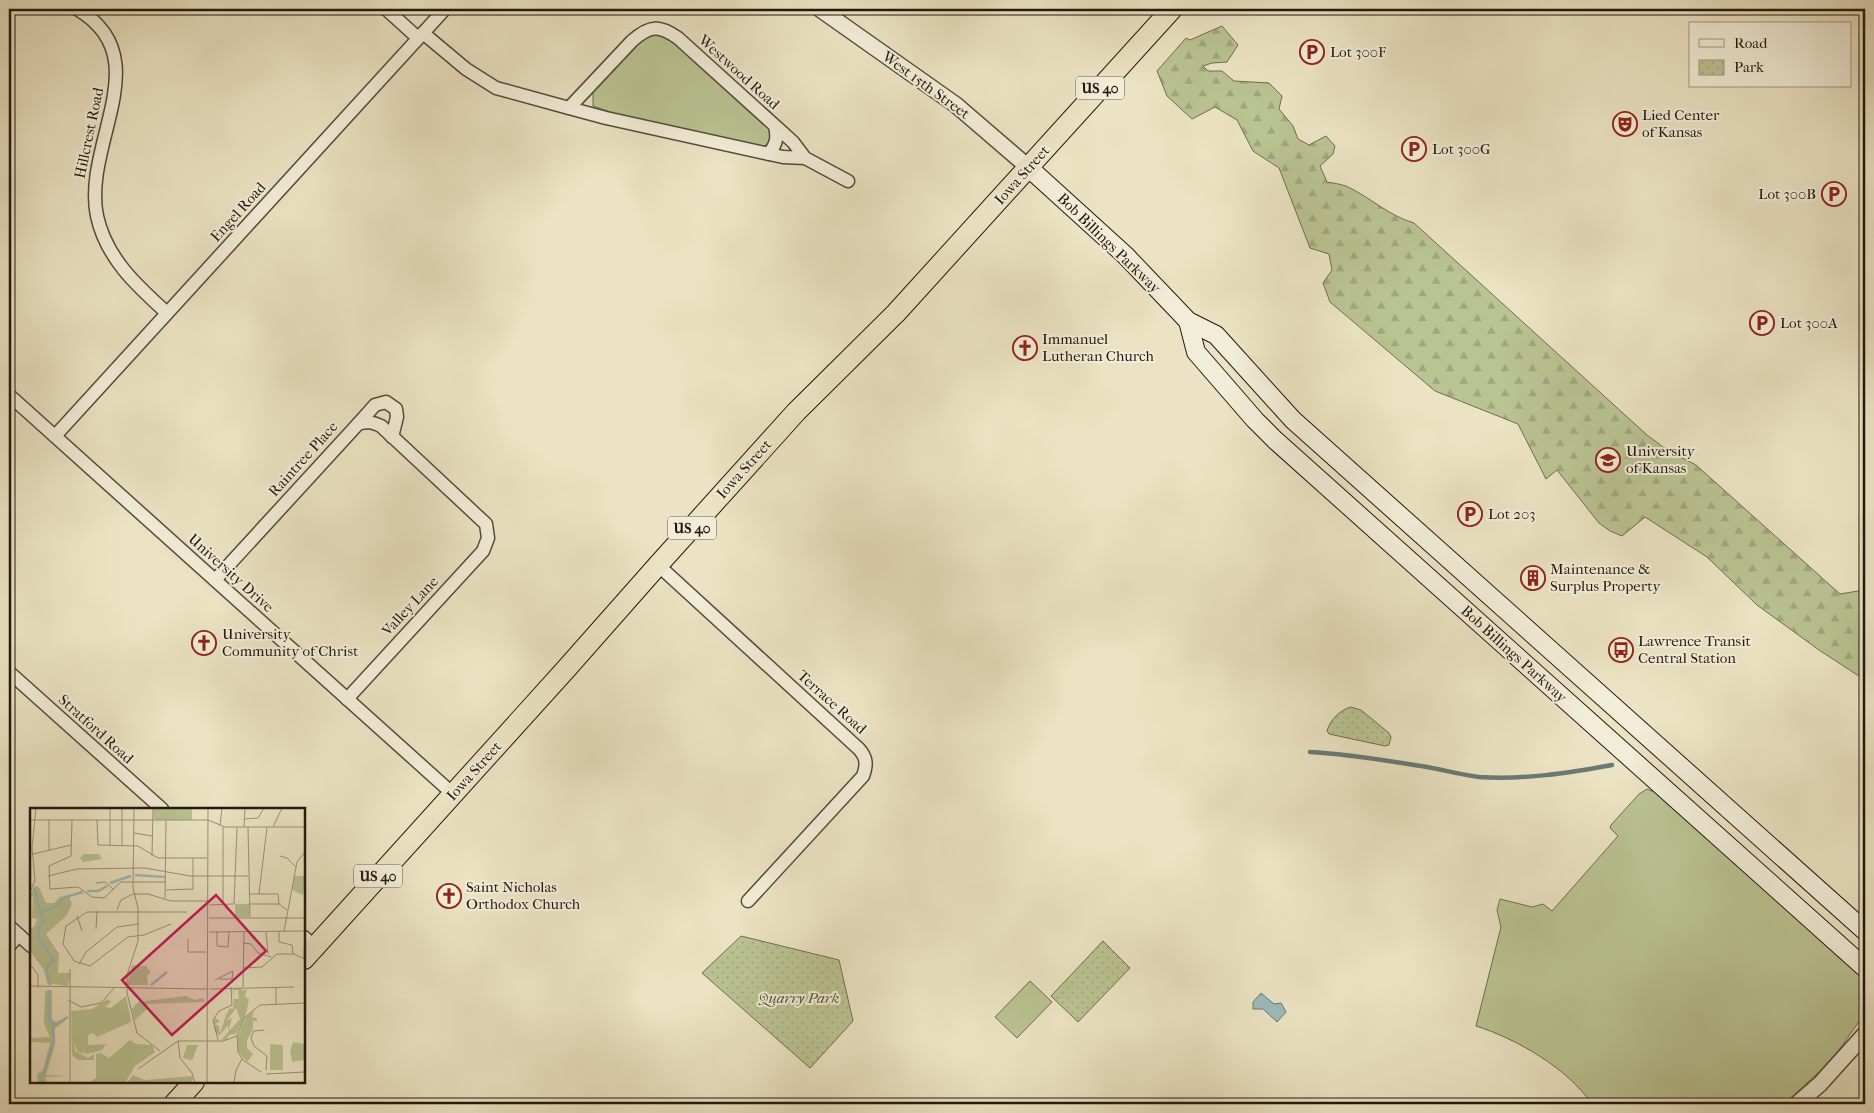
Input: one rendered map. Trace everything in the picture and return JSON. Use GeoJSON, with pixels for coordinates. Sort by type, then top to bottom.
{"type":"FeatureCollection","features":[{"type":"Feature","properties":{"kind":"highway","name":"Iowa Street"},"geometry":{"type":"LineString","coordinates":[[307,948],[453,794],[796,412],[896,314],[1172,9]]}},
{"type":"Feature","properties":{"kind":"highway"},"geometry":{"type":"LineString","coordinates":[[174,1104],[188,1084]]}},
{"type":"Feature","properties":{"kind":"main road","name":"Bob Billings Parkway"},"geometry":{"type":"LineString","coordinates":[[1028,168],[1126,256],[1188,321],[1216,335],[1293,420],[1865,932]]}},
{"type":"Feature","properties":{"kind":"main road","name":"Bob Billings Parkway"},"geometry":{"type":"LineString","coordinates":[[1188,321],[1196,352],[1255,420],[1275,440],[1865,968]]}},
{"type":"Feature","properties":{"kind":"street","name":"Hillcrest Road"},"geometry":{"type":"LineString","coordinates":[[77,9],[98,25],[106,36],[115,59],[117,74],[115,91],[94,180],[97,218],[104,239],[114,257],[128,276],[167,313]]}},
{"type":"Feature","properties":{"kind":"street","name":"Westwood Road"},"geometry":{"type":"LineString","coordinates":[[386,9],[466,69],[496,88],[606,118],[783,157],[805,158],[848,181]]}},
{"type":"Feature","properties":{"kind":"street","name":"Engel Road"},"geometry":{"type":"LineString","coordinates":[[55,436],[445,9]]}},
{"type":"Feature","properties":{"kind":"street","name":"West 15th Street"},"geometry":{"type":"LineString","coordinates":[[820,9],[956,105],[1028,168]]}},
{"type":"Feature","properties":{"kind":"street","name":"Westwood Road"},"geometry":{"type":"LineString","coordinates":[[569,108],[642,32],[650,28],[658,28],[678,38],[794,142],[805,158]]}},
{"type":"Feature","properties":{"kind":"street","name":"Westwood Road"},"geometry":{"type":"LineString","coordinates":[[769,154],[776,144],[778,136],[775,126]]}},
{"type":"Feature","properties":{"kind":"street","name":"University Drive"},"geometry":{"type":"LineString","coordinates":[[9,395],[453,794]]}},
{"type":"Feature","properties":{"kind":"street"},"geometry":{"type":"LineString","coordinates":[[358,424],[375,405],[386,402],[396,409],[397,417],[392,437]]}},
{"type":"Feature","properties":{"kind":"street","name":"Raintree Place"},"geometry":{"type":"LineString","coordinates":[[215,580],[358,424],[364,422],[381,426],[486,524],[488,532]]}},
{"type":"Feature","properties":{"kind":"street","name":"Valley Lane"},"geometry":{"type":"LineString","coordinates":[[347,699],[483,551],[488,538],[488,532]]}},
{"type":"Feature","properties":{"kind":"street","name":"Terrace Road"},"geometry":{"type":"LineString","coordinates":[[658,565],[860,749],[867,762],[864,776],[748,901]]}},
{"type":"Feature","properties":{"kind":"street","name":"Stratford Road"},"geometry":{"type":"LineString","coordinates":[[9,672],[161,808]]}},
{"type":"Feature","properties":{"kind":"street"},"geometry":{"type":"LineString","coordinates":[[9,926],[30,945]]}},
{"type":"Feature","properties":{"kind":"street"},"geometry":{"type":"LineString","coordinates":[[9,946],[19,935]]}},
{"type":"Feature","properties":{"kind":"street"},"geometry":{"type":"LineString","coordinates":[[1797,1104],[1820,1084],[1865,1034]]}},
{"type":"Feature","properties":{"kind":"green space"},"geometry":{"type":"Polygon","coordinates":[[[1222,26],[1238,45],[1227,62],[1203,66],[1208,71],[1222,71],[1234,81],[1269,83],[1282,96],[1279,109],[1293,126],[1298,139],[1309,145],[1326,136],[1335,146],[1333,154],[1320,166],[1327,182],[1346,186],[1396,216],[1414,223],[1647,435],[1667,450],[1696,465],[1840,594],[1858,591],[1865,594],[1865,680],[1819,650],[1757,605],[1707,557],[1645,517],[1622,536],[1610,531],[1599,523],[1557,470],[1546,479],[1518,424],[1435,391],[1330,302],[1323,283],[1332,270],[1329,254],[1310,248],[1279,168],[1253,151],[1237,120],[1215,107],[1192,119],[1167,96],[1157,71],[1186,38],[1190,40],[1222,26]]]}},
{"type":"Feature","properties":{"kind":"green space"},"geometry":{"type":"Polygon","coordinates":[[[655,34],[679,47],[730,91],[769,128],[771,137],[769,142],[762,146],[619,115],[593,106],[593,92],[612,69],[641,39],[655,34]]]}},
{"type":"Feature","properties":{"kind":"green space"},"geometry":{"type":"Polygon","coordinates":[[[1351,707],[1361,710],[1389,733],[1391,737],[1389,745],[1385,746],[1329,734],[1327,731],[1328,727],[1333,719],[1343,710],[1351,707]]]}},
{"type":"Feature","properties":{"kind":"green space"},"geometry":{"type":"Polygon","coordinates":[[[1647,789],[1657,793],[1865,979],[1865,1013],[1839,1050],[1820,1071],[1784,1104],[1592,1104],[1569,1078],[1540,1056],[1508,1039],[1476,1026],[1501,927],[1497,910],[1500,899],[1532,907],[1543,904],[1552,911],[1618,836],[1610,828],[1611,825],[1639,794],[1647,789]]]}},
{"type":"Feature","properties":{"kind":"green space","name":"Quarry Park"},"geometry":{"type":"Polygon","coordinates":[[[741,936],[839,960],[853,1021],[810,1068],[702,973],[741,936]]]}},
{"type":"Feature","properties":{"kind":"green space"},"geometry":{"type":"Polygon","coordinates":[[[1103,941],[1130,968],[1078,1022],[1051,996],[1103,941]]]}},
{"type":"Feature","properties":{"kind":"green space"},"geometry":{"type":"Polygon","coordinates":[[[1030,981],[1052,1002],[1017,1038],[995,1017],[1030,981]]]}},
{"type":"Feature","properties":{"kind":"water"},"geometry":{"type":"Polygon","coordinates":[[[1261,993],[1274,1004],[1281,1003],[1286,1012],[1277,1022],[1263,1009],[1253,1009],[1253,1002],[1261,993]]]}},
{"type":"Feature","properties":{"kind":"waterway"},"geometry":{"type":"LineString","coordinates":[[1310,752],[1384,760],[1466,775],[1496,778],[1529,777],[1612,765]]}},
{"type":"Feature","properties":{"kind":"place","name":"Lot 300F"},"geometry":{"type":"Point","coordinates":[1312,52]}},
{"type":"Feature","properties":{"kind":"place","name":"Lied Center of Kansas"},"geometry":{"type":"Point","coordinates":[1625,124]}},
{"type":"Feature","properties":{"kind":"place","name":"Lot 300G"},"geometry":{"type":"Point","coordinates":[1414,149]}},
{"type":"Feature","properties":{"kind":"place","name":"Lot 300B"},"geometry":{"type":"Point","coordinates":[1834,194]}},
{"type":"Feature","properties":{"kind":"place","name":"Lot 300A"},"geometry":{"type":"Point","coordinates":[1762,323]}},
{"type":"Feature","properties":{"kind":"place","name":"Immanuel Lutheran Church"},"geometry":{"type":"Point","coordinates":[1025,348]}},
{"type":"Feature","properties":{"kind":"place","name":"University of Kansas"},"geometry":{"type":"Point","coordinates":[1608,460]}},
{"type":"Feature","properties":{"kind":"place","name":"Lot 203"},"geometry":{"type":"Point","coordinates":[1470,514]}},
{"type":"Feature","properties":{"kind":"place","name":"Maintenance & Surplus Property"},"geometry":{"type":"Point","coordinates":[1533,578]}},
{"type":"Feature","properties":{"kind":"place","name":"University Community of Christ"},"geometry":{"type":"Point","coordinates":[204,643]}},
{"type":"Feature","properties":{"kind":"place","name":"Lawrence Transit Central Station"},"geometry":{"type":"Point","coordinates":[1621,650]}},
{"type":"Feature","properties":{"kind":"place","name":"Saint Nicholas Orthodox Church"},"geometry":{"type":"Point","coordinates":[449,896]}}]}
